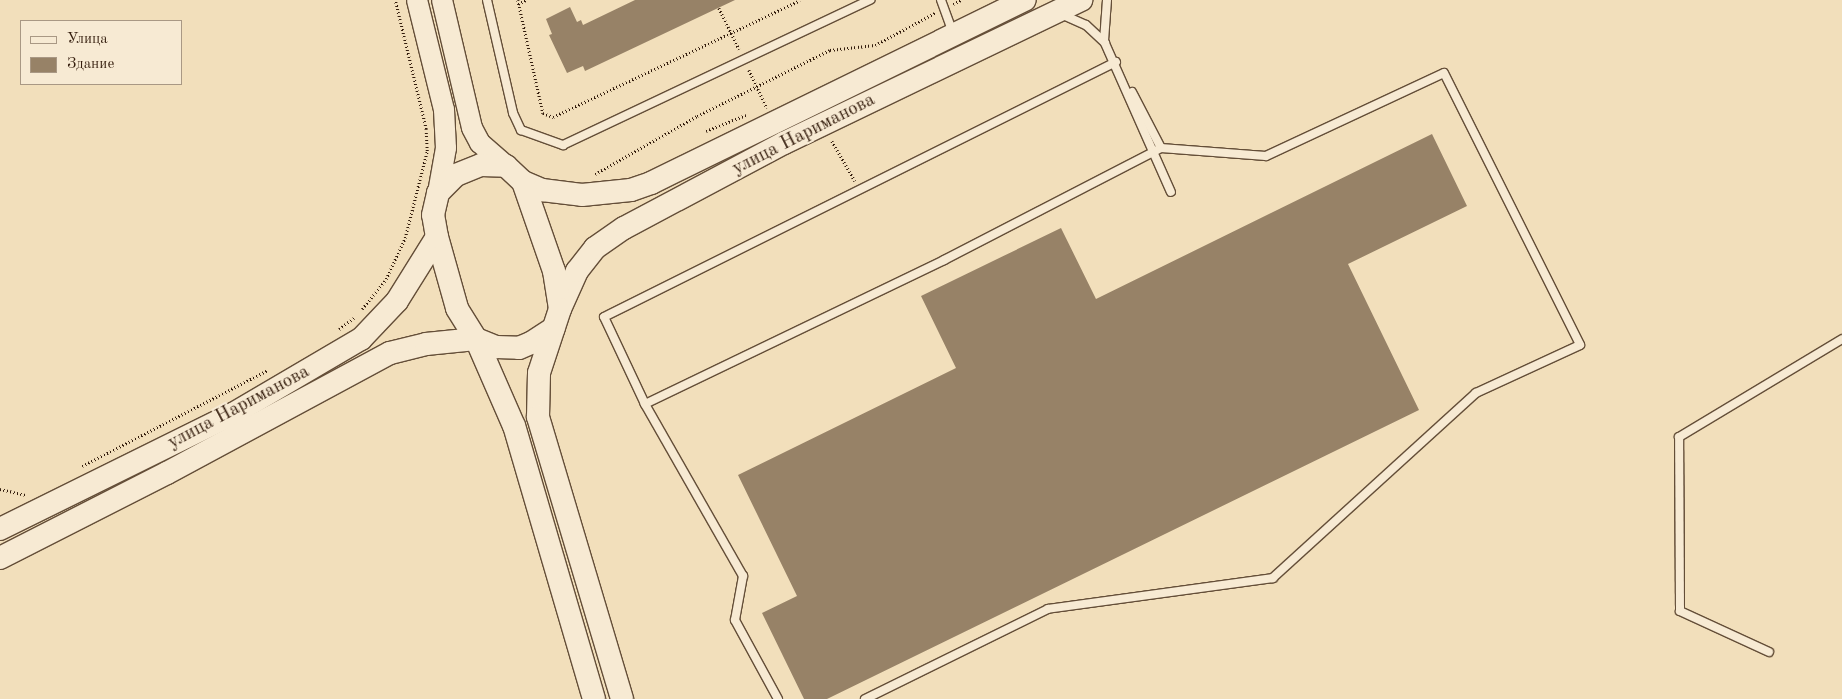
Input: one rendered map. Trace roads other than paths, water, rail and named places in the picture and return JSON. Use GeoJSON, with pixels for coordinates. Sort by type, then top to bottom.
{"type":"FeatureCollection","features":[{"type":"Feature","properties":{"kind":"main road","name":"улица Нариманова"},"geometry":{"type":"LineString","coordinates":[[523,182],[542,190],[582,195],[631,190],[702,159],[1025,0]]}},
{"type":"Feature","properties":{"kind":"main road","name":"улица Нариманова"},"geometry":{"type":"LineString","coordinates":[[622,699],[538,417],[539,373],[557,318],[577,270],[595,248],[624,228],[784,143],[1081,0]]}},
{"type":"Feature","properties":{"kind":"main road"},"geometry":{"type":"LineString","coordinates":[[476,339],[496,347],[519,348],[532,344],[557,318],[545,239],[523,182],[506,166],[480,165],[468,168],[446,183],[438,193],[433,215],[437,237],[457,308],[476,339],[514,426],[594,699]]}},
{"type":"Feature","properties":{"kind":"main road","name":"улица Нариманова"},"geometry":{"type":"LineString","coordinates":[[0,529],[233,414],[361,339],[397,301],[437,237]]}},
{"type":"Feature","properties":{"kind":"main road","name":"улица Нариманова"},"geometry":{"type":"LineString","coordinates":[[0,558],[167,473],[390,353],[426,344],[476,339]]}},
{"type":"Feature","properties":{"kind":"street"},"geometry":{"type":"LineString","coordinates":[[417,0],[444,110],[446,148],[438,193]]}},
{"type":"Feature","properties":{"kind":"street"},"geometry":{"type":"LineString","coordinates":[[442,0],[472,128],[480,143],[506,166]]}},
{"type":"Feature","properties":{"kind":"lane"},"geometry":{"type":"LineString","coordinates":[[487,0],[513,113],[521,130],[563,145],[870,0]]}},
{"type":"Feature","properties":{"kind":"lane"},"geometry":{"type":"LineString","coordinates":[[941,0],[954,34]]}},
{"type":"Feature","properties":{"kind":"lane"},"geometry":{"type":"LineString","coordinates":[[1107,0],[1104,41],[1171,192]]}},
{"type":"Feature","properties":{"kind":"lane"},"geometry":{"type":"LineString","coordinates":[[1057,13],[1086,25],[1104,41],[1161,148]]}},
{"type":"Feature","properties":{"kind":"lane"},"geometry":{"type":"LineString","coordinates":[[778,699],[735,620],[743,576],[645,404],[604,317],[1116,62]]}},
{"type":"Feature","properties":{"kind":"lane"},"geometry":{"type":"LineString","coordinates":[[645,404],[944,260],[1161,148],[1266,156],[1444,73],[1580,345],[1476,393],[1273,578],[1048,609],[865,699]]}},
{"type":"Feature","properties":{"kind":"lane"},"geometry":{"type":"LineString","coordinates":[[1769,652],[1680,611],[1679,437],[1842,340]]}}]}
